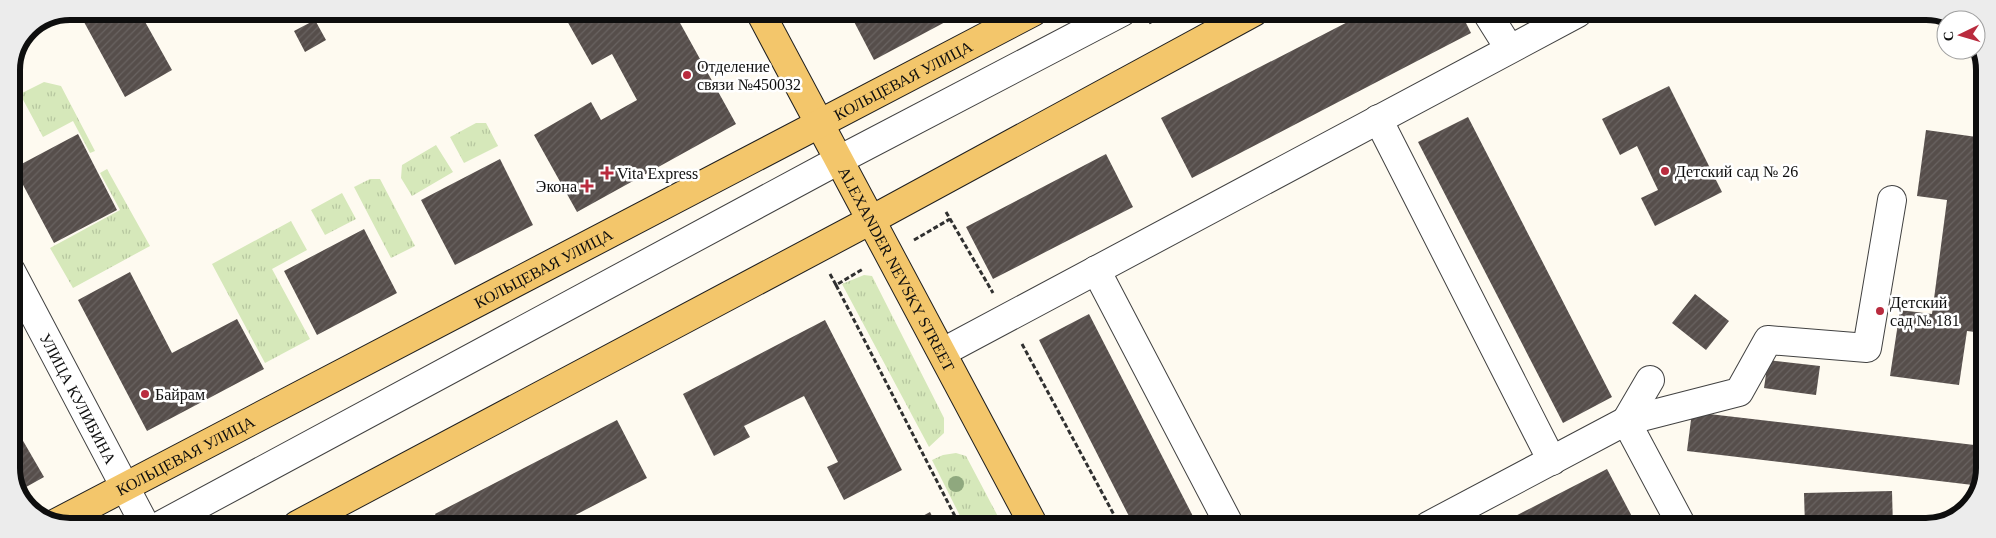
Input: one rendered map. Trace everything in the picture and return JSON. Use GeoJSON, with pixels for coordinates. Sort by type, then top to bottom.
{"type":"FeatureCollection","features":[{"type":"Feature","properties":{"kind":"main road","name":"ALEXANDER NEVSKY STREET"},"geometry":{"type":"LineString","coordinates":[[764,20],[1030,518]]}},
{"type":"Feature","properties":{"kind":"main road","name":"КОЛЬЦЕВАЯ УЛИЦА"},"geometry":{"type":"LineString","coordinates":[[66,518],[1018,20]]}},
{"type":"Feature","properties":{"kind":"main road"},"geometry":{"type":"LineString","coordinates":[[310,518],[871,220],[1239,20]]}},
{"type":"Feature","properties":{"kind":"street"},"geometry":{"type":"LineString","coordinates":[[174,518],[839,160],[1107,20]]}},
{"type":"Feature","properties":{"kind":"street"},"geometry":{"type":"LineString","coordinates":[[1491,20],[1509,48]]}},
{"type":"Feature","properties":{"kind":"street"},"geometry":{"type":"LineString","coordinates":[[943,352],[1564,20]]}},
{"type":"Feature","properties":{"kind":"street"},"geometry":{"type":"LineString","coordinates":[[1378,119],[1552,461]]}},
{"type":"Feature","properties":{"kind":"street"},"geometry":{"type":"LineString","coordinates":[[1443,518],[1626,421],[1739,392],[1768,340],[1867,348],[1892,200]]}},
{"type":"Feature","properties":{"kind":"street"},"geometry":{"type":"LineString","coordinates":[[1096,270],[1226,518]]}},
{"type":"Feature","properties":{"kind":"street","name":"УЛИЦА КУЛИБИНА"},"geometry":{"type":"LineString","coordinates":[[20,288],[141,518]]}},
{"type":"Feature","properties":{"kind":"street"},"geometry":{"type":"LineString","coordinates":[[1626,421],[1650,380]]}},
{"type":"Feature","properties":{"kind":"street"},"geometry":{"type":"LineString","coordinates":[[1626,421],[1678,518]]}},
{"type":"Feature","properties":{"kind":"path"},"geometry":{"type":"LineString","coordinates":[[950,219],[1008,318],[1116,518]]}},
{"type":"Feature","properties":{"kind":"path"},"geometry":{"type":"LineString","coordinates":[[836,285],[956,518]]}},
{"type":"Feature","properties":{"kind":"green space"},"geometry":{"type":"Polygon","coordinates":[[[44,82],[61,86],[95,151],[90,153],[73,121],[43,137],[20,94],[44,82]]]}},
{"type":"Feature","properties":{"kind":"green space"},"geometry":{"type":"Polygon","coordinates":[[[476,123],[486,123],[498,146],[464,163],[450,137],[476,123]]]}},
{"type":"Feature","properties":{"kind":"green space"},"geometry":{"type":"Polygon","coordinates":[[[436,145],[453,172],[412,196],[401,178],[402,165],[436,145]]]}},
{"type":"Feature","properties":{"kind":"green space"},"geometry":{"type":"Polygon","coordinates":[[[107,169],[150,246],[73,288],[50,248],[120,210],[100,173],[107,169]]]}},
{"type":"Feature","properties":{"kind":"green space"},"geometry":{"type":"Polygon","coordinates":[[[370,179],[380,179],[415,246],[391,258],[354,187],[370,179]]]}},
{"type":"Feature","properties":{"kind":"green space"},"geometry":{"type":"Polygon","coordinates":[[[342,193],[356,219],[325,235],[311,210],[342,193]]]}},
{"type":"Feature","properties":{"kind":"green space"},"geometry":{"type":"Polygon","coordinates":[[[291,221],[307,250],[272,269],[310,339],[265,363],[212,264],[291,221]]]}},
{"type":"Feature","properties":{"kind":"green space"},"geometry":{"type":"Polygon","coordinates":[[[864,275],[872,276],[944,418],[944,433],[929,447],[842,284],[864,275]]]}},
{"type":"Feature","properties":{"kind":"green space"},"geometry":{"type":"Polygon","coordinates":[[[956,453],[966,456],[999,518],[961,518],[932,460],[943,455],[956,453]]]}},
{"type":"Feature","properties":{"kind":"building"},"geometry":{"type":"Polygon","coordinates":[[[83,20],[144,20],[172,70],[125,97],[83,20]]]}},
{"type":"Feature","properties":{"kind":"building"},"geometry":{"type":"Polygon","coordinates":[[[315,20],[326,40],[305,52],[294,31],[315,20]]]}},
{"type":"Feature","properties":{"kind":"building"},"geometry":{"type":"Polygon","coordinates":[[[567,20],[678,20],[736,124],[577,212],[534,135],[591,102],[601,120],[637,100],[612,54],[592,65],[567,20]]]}},
{"type":"Feature","properties":{"kind":"building"},"geometry":{"type":"Polygon","coordinates":[[[853,20],[949,20],[874,60],[853,20]]]}},
{"type":"Feature","properties":{"kind":"building"},"geometry":{"type":"Polygon","coordinates":[[[1351,20],[1464,20],[1471,33],[1192,178],[1161,118],[1351,20]]]}},
{"type":"Feature","properties":{"kind":"building"},"geometry":{"type":"Polygon","coordinates":[[[1669,86],[1722,192],[1655,226],[1641,198],[1658,190],[1637,146],[1620,155],[1602,119],[1669,86]]]}},
{"type":"Feature","properties":{"kind":"building"},"geometry":{"type":"Polygon","coordinates":[[[1468,117],[1612,397],[1563,423],[1418,142],[1468,117]]]}},
{"type":"Feature","properties":{"kind":"building"},"geometry":{"type":"Polygon","coordinates":[[[1926,130],[1976,137],[1976,332],[1967,331],[1959,385],[1890,376],[1900,310],[1932,314],[1947,200],[1917,196],[1926,130]]]}},
{"type":"Feature","properties":{"kind":"building"},"geometry":{"type":"Polygon","coordinates":[[[78,134],[117,210],[54,243],[20,179],[20,165],[78,134]]]}},
{"type":"Feature","properties":{"kind":"building"},"geometry":{"type":"Polygon","coordinates":[[[1106,154],[1133,207],[993,279],[966,227],[1106,154]]]}},
{"type":"Feature","properties":{"kind":"building"},"geometry":{"type":"Polygon","coordinates":[[[500,159],[533,225],[455,265],[421,200],[500,159]]]}},
{"type":"Feature","properties":{"kind":"building"},"geometry":{"type":"Polygon","coordinates":[[[364,229],[397,293],[317,335],[284,271],[364,229]]]}},
{"type":"Feature","properties":{"kind":"building"},"geometry":{"type":"Polygon","coordinates":[[[130,272],[172,353],[237,319],[264,369],[147,431],[78,300],[130,272]]]}},
{"type":"Feature","properties":{"kind":"building"},"geometry":{"type":"Polygon","coordinates":[[[1695,294],[1729,321],[1706,350],[1672,323],[1695,294]]]}},
{"type":"Feature","properties":{"kind":"building"},"geometry":{"type":"Polygon","coordinates":[[[1089,314],[1194,518],[1130,518],[1039,340],[1089,314]]]}},
{"type":"Feature","properties":{"kind":"building"},"geometry":{"type":"Polygon","coordinates":[[[825,320],[902,470],[844,500],[827,467],[838,462],[804,396],[744,426],[750,437],[714,456],[683,394],[825,320]]]}},
{"type":"Feature","properties":{"kind":"building"},"geometry":{"type":"Polygon","coordinates":[[[1768,360],[1820,366],[1816,395],[1764,388],[1768,360]]]}},
{"type":"Feature","properties":{"kind":"building"},"geometry":{"type":"Polygon","coordinates":[[[1692,412],[1976,445],[1976,475],[1973,485],[1687,451],[1692,412]]]}},
{"type":"Feature","properties":{"kind":"building"},"geometry":{"type":"Polygon","coordinates":[[[617,420],[647,478],[570,518],[437,518],[435,514],[617,420]]]}},
{"type":"Feature","properties":{"kind":"building"},"geometry":{"type":"Polygon","coordinates":[[[20,436],[44,477],[24,488],[20,471],[20,436]]]}},
{"type":"Feature","properties":{"kind":"building"},"geometry":{"type":"Polygon","coordinates":[[[1607,469],[1633,518],[1512,518],[1607,469]]]}},
{"type":"Feature","properties":{"kind":"building"},"geometry":{"type":"Polygon","coordinates":[[[1892,491],[1893,518],[1805,518],[1804,493],[1892,491]]]}},
{"type":"Feature","properties":{"kind":"building"},"geometry":{"type":"Polygon","coordinates":[[[930,512],[933,518],[919,518],[930,512]]]}},
{"type":"Feature","properties":{"kind":"place","name":"Отделение связи №450032"},"geometry":{"type":"Point","coordinates":[687,75]}},
{"type":"Feature","properties":{"kind":"place","name":"Детский сад № 26"},"geometry":{"type":"Point","coordinates":[1665,171]}},
{"type":"Feature","properties":{"kind":"place","name":"Vita Express"},"geometry":{"type":"Point","coordinates":[607,173]}},
{"type":"Feature","properties":{"kind":"place","name":"Экона"},"geometry":{"type":"Point","coordinates":[587,186]}},
{"type":"Feature","properties":{"kind":"place","name":"Детский сад № 181"},"geometry":{"type":"Point","coordinates":[1880,311]}},
{"type":"Feature","properties":{"kind":"place","name":"Байрам"},"geometry":{"type":"Point","coordinates":[145,394]}}]}
